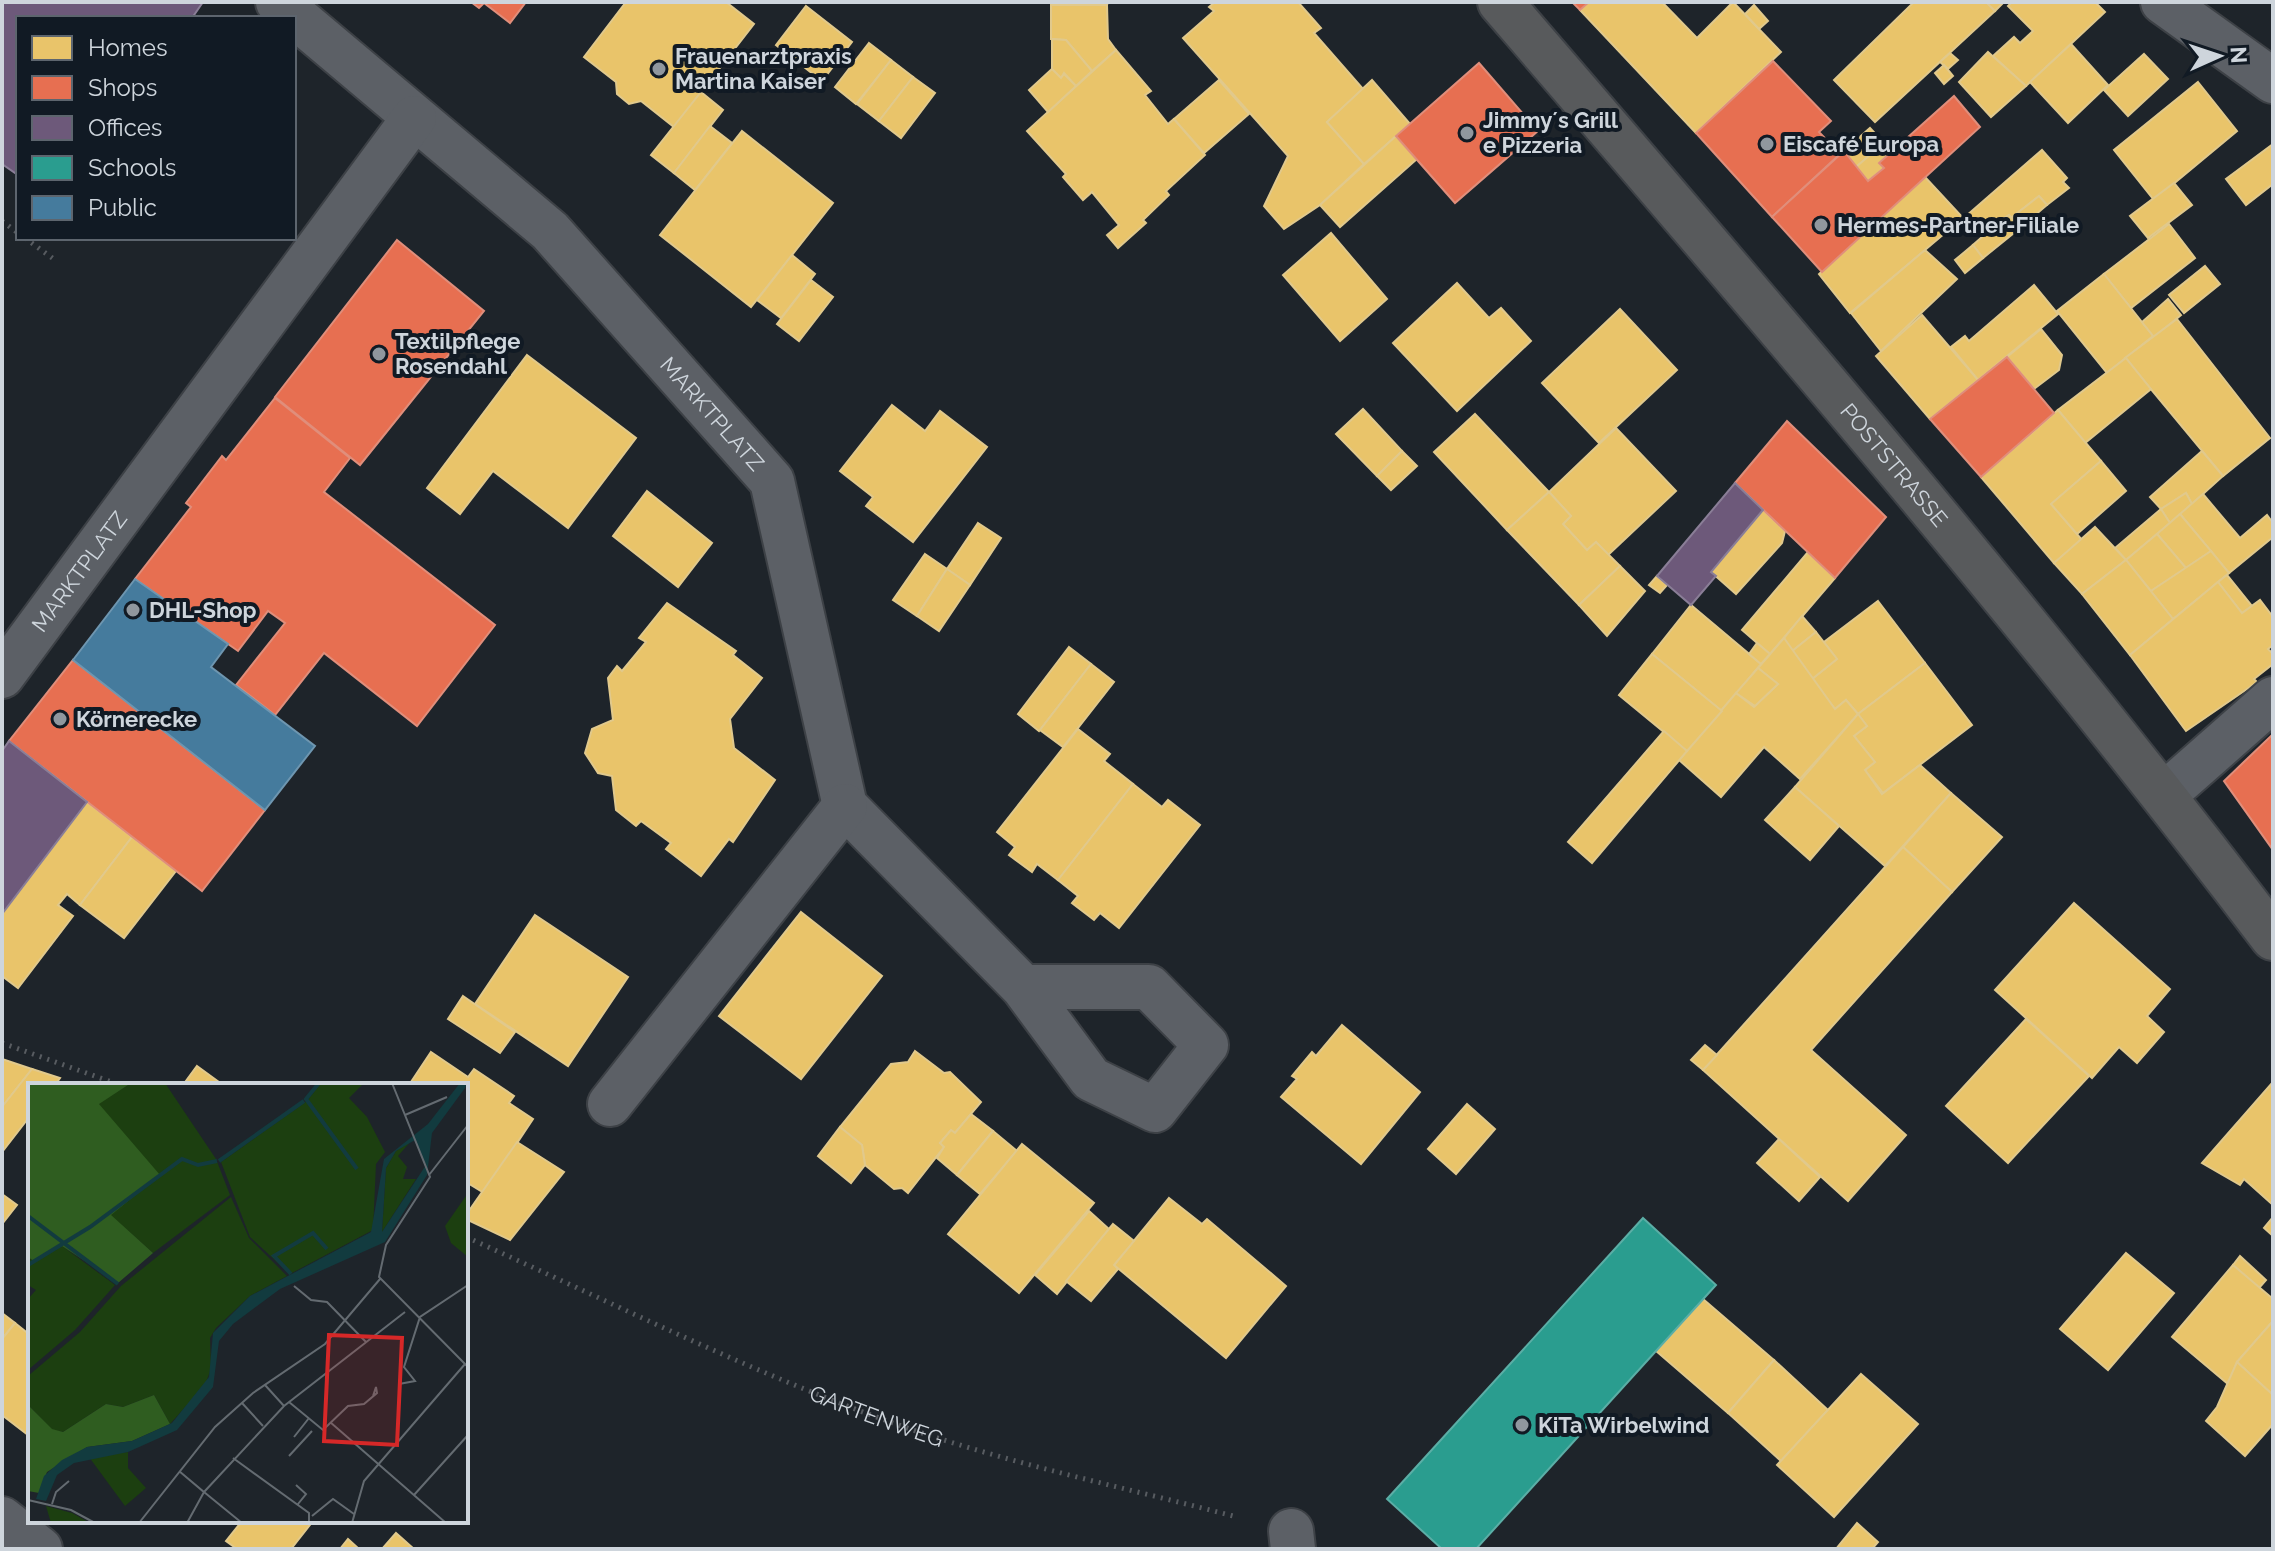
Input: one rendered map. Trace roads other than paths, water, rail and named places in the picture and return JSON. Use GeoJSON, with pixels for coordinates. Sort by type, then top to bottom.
{"type":"FeatureCollection","features":[{"type":"Feature","properties":{"kind":"street","name":"MARKTPLATZ"},"geometry":{"type":"LineString","coordinates":[[278,2],[294,16]]}},
{"type":"Feature","properties":{"kind":"street","name":"POSTSTRASSE"},"geometry":{"type":"LineString","coordinates":[[1500,2],[1729,268],[2110,724],[2273,938]]}},
{"type":"Feature","properties":{"kind":"street"},"geometry":{"type":"LineString","coordinates":[[2163,2],[2273,81]]}},
{"type":"Feature","properties":{"kind":"street","name":"MARKTPLATZ"},"geometry":{"type":"LineString","coordinates":[[296,17],[550,231],[772,481],[845,806]]}},
{"type":"Feature","properties":{"kind":"street","name":"MARKTPLATZ"},"geometry":{"type":"LineString","coordinates":[[2,676],[414,118]]}},
{"type":"Feature","properties":{"kind":"street"},"geometry":{"type":"LineString","coordinates":[[2164,795],[2273,699]]}},
{"type":"Feature","properties":{"kind":"street"},"geometry":{"type":"LineString","coordinates":[[610,1104],[845,806],[1023,987]]}},
{"type":"Feature","properties":{"kind":"street"},"geometry":{"type":"LineString","coordinates":[[2,1519],[40,1549]]}},
{"type":"Feature","properties":{"kind":"place","name":"Frauenarztpraxis Martina Kaiser"},"geometry":{"type":"Point","coordinates":[659,69]}},
{"type":"Feature","properties":{"kind":"place","name":"Jimmy´s Grill e Pizzeria"},"geometry":{"type":"Point","coordinates":[1467,133]}},
{"type":"Feature","properties":{"kind":"place","name":"Eiscafé Europa"},"geometry":{"type":"Point","coordinates":[1767,144]}},
{"type":"Feature","properties":{"kind":"place","name":"Hermes-Partner-Filiale"},"geometry":{"type":"Point","coordinates":[1821,225]}},
{"type":"Feature","properties":{"kind":"place","name":"Textilpflege Rosendahl"},"geometry":{"type":"Point","coordinates":[379,354]}},
{"type":"Feature","properties":{"kind":"place","name":"DHL-Shop"},"geometry":{"type":"Point","coordinates":[133,610]}},
{"type":"Feature","properties":{"kind":"place","name":"Körnerecke"},"geometry":{"type":"Point","coordinates":[60,719]}},
{"type":"Feature","properties":{"kind":"place","name":"KiTa Wirbelwind"},"geometry":{"type":"Point","coordinates":[1522,1425]}}]}
